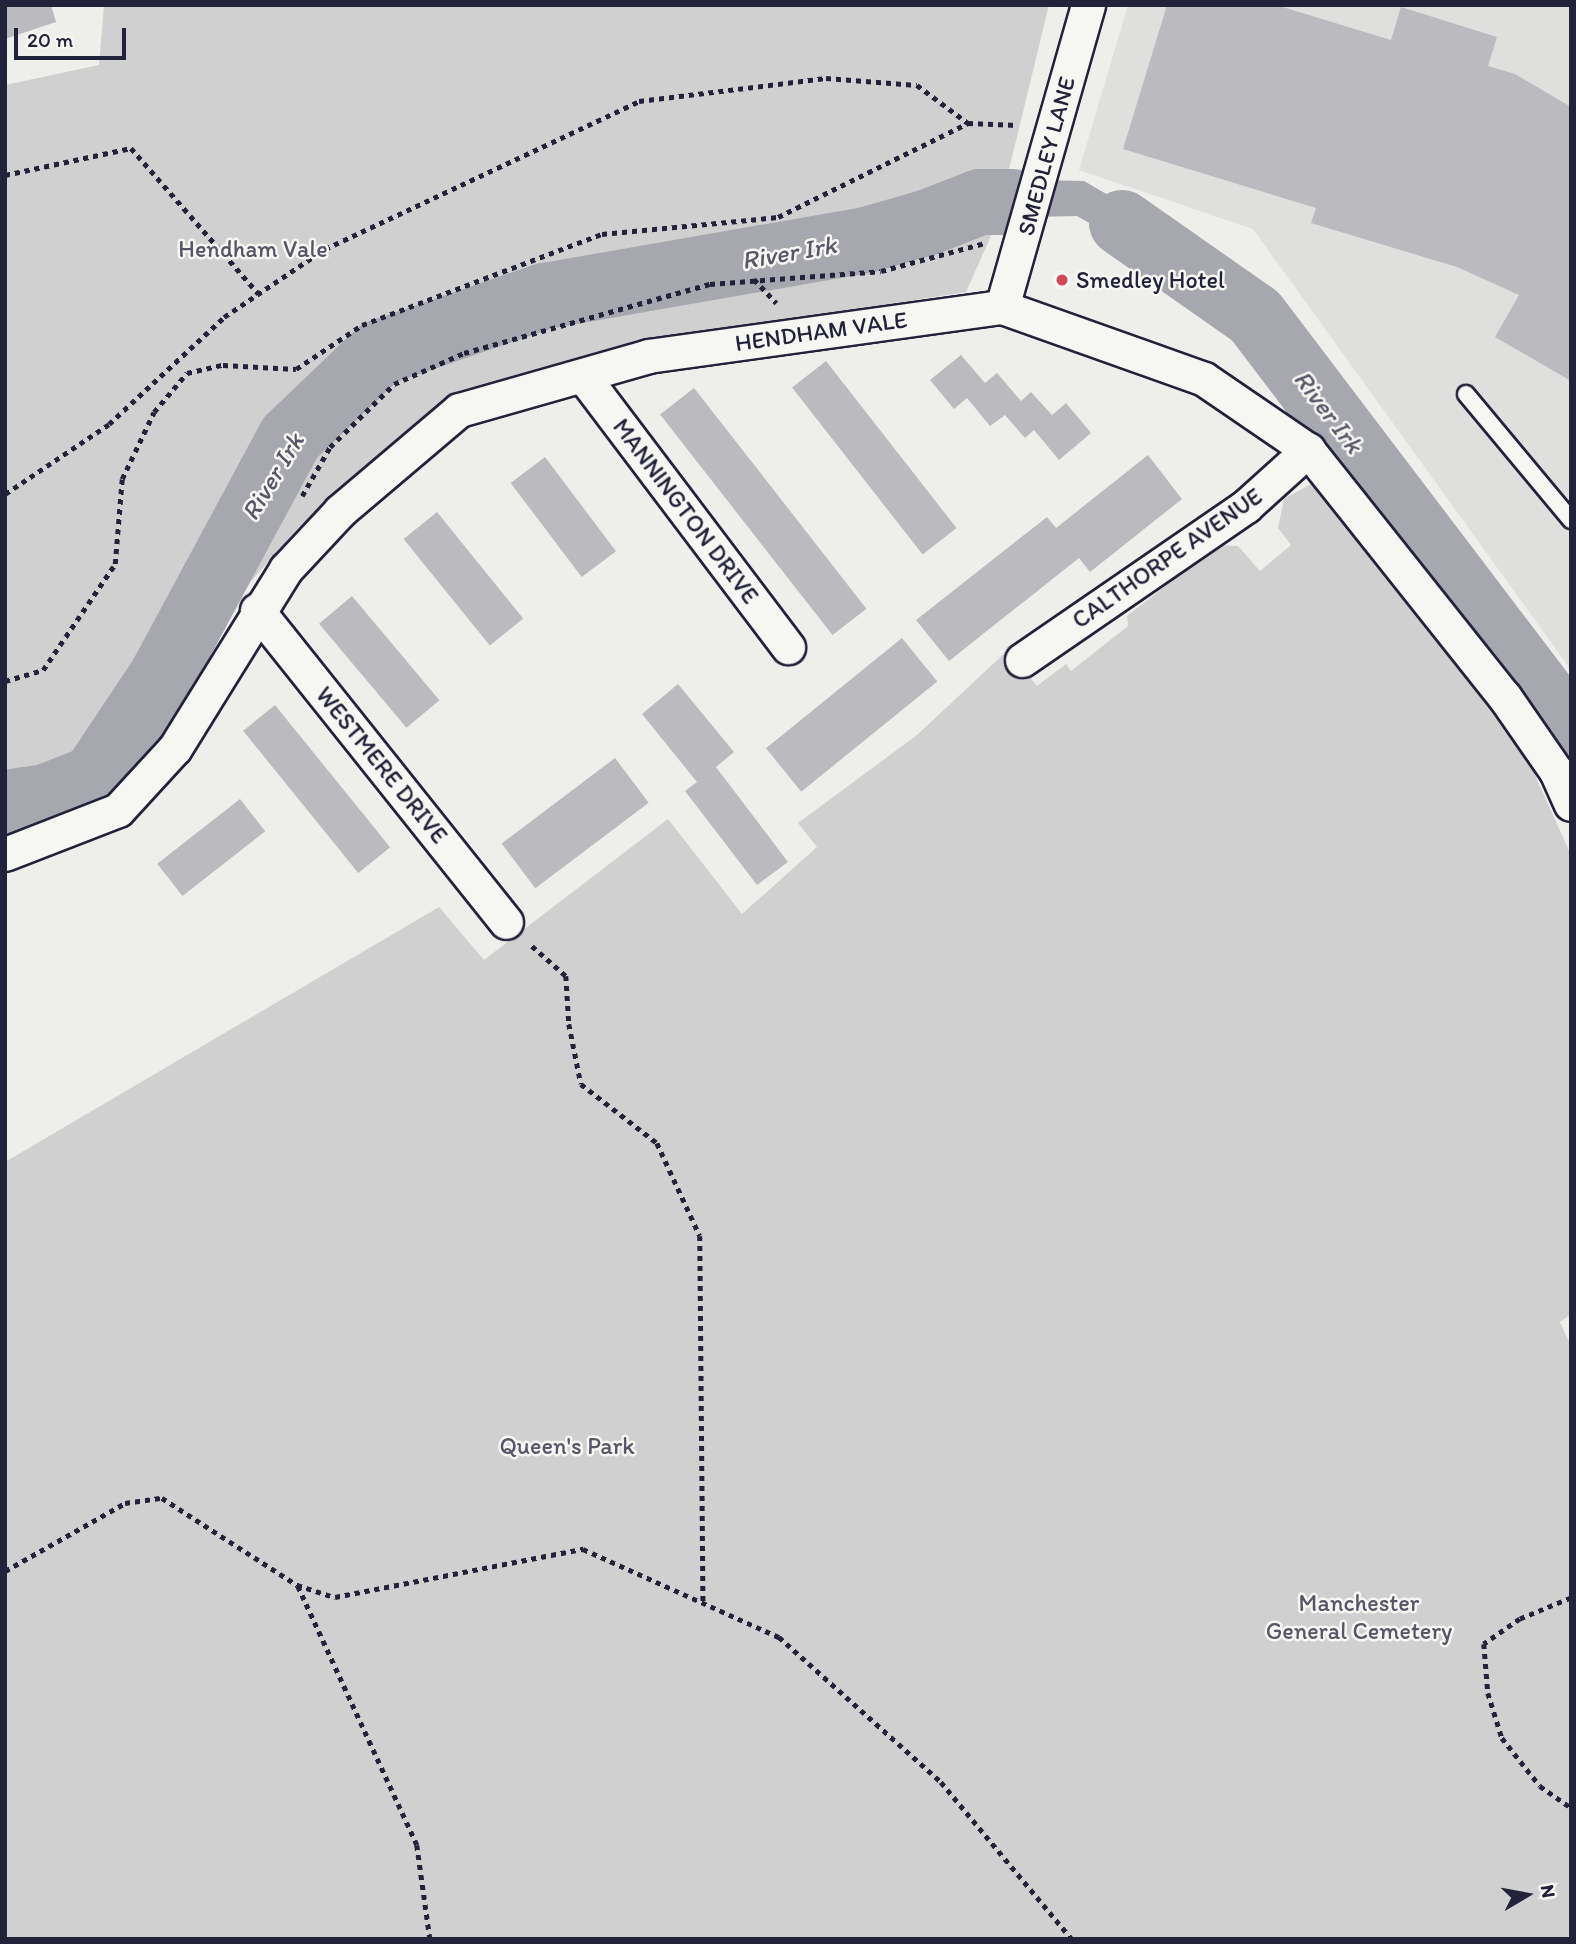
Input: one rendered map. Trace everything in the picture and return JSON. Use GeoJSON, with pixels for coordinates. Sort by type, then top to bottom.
{"type":"FeatureCollection","features":[{"type":"Feature","properties":{"kind":"street","name":"SMEDLEY LANE"},"geometry":{"type":"LineString","coordinates":[[1002,307],[1026,232],[1088,5]]}},
{"type":"Feature","properties":{"kind":"street","name":"HENDHAM VALE"},"geometry":{"type":"LineString","coordinates":[[5,854],[118,810],[175,748],[226,671],[257,610],[286,569],[340,512],[459,410],[648,356],[1002,307]]}},
{"type":"Feature","properties":{"kind":"street"},"geometry":{"type":"LineString","coordinates":[[1002,307],[1204,379],[1308,450],[1504,696],[1556,771],[1571,804]]}},
{"type":"Feature","properties":{"kind":"street","name":"MANNINGTON DRIVE"},"geometry":{"type":"LineString","coordinates":[[583,376],[788,647]]}},
{"type":"Feature","properties":{"kind":"street","name":"CALTHORPE AVENUE"},"geometry":{"type":"LineString","coordinates":[[1022,660],[1247,506],[1308,450]]}},
{"type":"Feature","properties":{"kind":"street","name":"WESTMERE DRIVE"},"geometry":{"type":"LineString","coordinates":[[257,610],[506,922]]}},
{"type":"Feature","properties":{"kind":"lane"},"geometry":{"type":"LineString","coordinates":[[1466,394],[1571,520]]}},
{"type":"Feature","properties":{"kind":"path"},"geometry":{"type":"LineString","coordinates":[[5,494],[109,424],[224,317],[325,249],[639,101],[826,78],[917,85],[968,123]]}},
{"type":"Feature","properties":{"kind":"path"},"geometry":{"type":"LineString","coordinates":[[5,681],[43,670],[115,564],[122,479],[154,412],[187,373],[223,365],[296,369],[362,325],[602,234],[778,217],[968,123],[1054,127]]}},
{"type":"Feature","properties":{"kind":"path"},"geometry":{"type":"LineString","coordinates":[[5,175],[131,148],[259,294]]}},
{"type":"Feature","properties":{"kind":"path"},"geometry":{"type":"LineString","coordinates":[[506,922],[566,976],[569,1024],[581,1084],[657,1143],[700,1236],[703,1603]]}},
{"type":"Feature","properties":{"kind":"path"},"geometry":{"type":"LineString","coordinates":[[5,1571],[125,1503],[162,1498],[297,1585],[335,1597],[583,1549],[779,1637],[942,1782],[1072,1939]]}},
{"type":"Feature","properties":{"kind":"path"},"geometry":{"type":"LineString","coordinates":[[297,1585],[417,1845],[430,1939]]}},
{"type":"Feature","properties":{"kind":"path"},"geometry":{"type":"LineString","coordinates":[[1571,1598],[1520,1619],[1484,1644],[1488,1693],[1502,1738],[1540,1786],[1571,1808]]}},
{"type":"Feature","properties":{"kind":"shaded area"},"geometry":{"type":"Polygon","coordinates":[[[1128,5],[1571,5],[1571,670],[1253,229],[1079,170],[1128,5]]]}},
{"type":"Feature","properties":{"kind":"shaded area"},"geometry":{"type":"Polygon","coordinates":[[[990,179],[1084,181],[1213,256],[1192,281],[1077,216],[973,218],[925,242],[923,206],[990,179]]]}},
{"type":"Feature","properties":{"kind":"green space","name":"Hendham Vale"},"geometry":{"type":"Polygon","coordinates":[[[104,5],[1049,5],[995,227],[966,292],[650,341],[447,397],[299,527],[38,823],[5,837],[5,85],[99,65],[104,5]]]}},
{"type":"Feature","properties":{"kind":"green space","name":"Queen's Park"},"geometry":{"type":"Polygon","coordinates":[[[1311,484],[1322,486],[1511,722],[1571,855],[1571,1314],[1560,1322],[1571,1346],[1571,1939],[5,1939],[5,1162],[439,907],[484,960],[668,819],[742,914],[817,847],[798,823],[917,735],[1008,650],[1037,686],[1066,664],[1071,671],[1128,626],[1127,616],[1218,545],[1238,546],[1260,571],[1291,545],[1278,528],[1284,499],[1311,484]]]}},
{"type":"Feature","properties":{"kind":"building"},"geometry":{"type":"Polygon","coordinates":[[[5,5],[51,5],[56,22],[5,39],[5,5]]]}},
{"type":"Feature","properties":{"kind":"building"},"geometry":{"type":"Polygon","coordinates":[[[1167,5],[1276,5],[1391,40],[1401,7],[1497,37],[1488,66],[1515,74],[1571,107],[1571,381],[1495,337],[1519,295],[1457,267],[1311,223],[1316,208],[1123,149],[1167,5]]]}},
{"type":"Feature","properties":{"kind":"building"},"geometry":{"type":"Polygon","coordinates":[[[961,355],[985,383],[997,373],[1021,401],[1031,392],[1052,415],[1066,403],[1091,433],[1059,460],[1034,430],[1025,438],[1005,415],[990,426],[967,398],[954,409],[930,380],[961,355]]]}},
{"type":"Feature","properties":{"kind":"building"},"geometry":{"type":"Polygon","coordinates":[[[826,361],[957,528],[923,555],[792,387],[826,361]]]}},
{"type":"Feature","properties":{"kind":"building"},"geometry":{"type":"Polygon","coordinates":[[[694,388],[866,609],[833,635],[660,414],[694,388]]]}},
{"type":"Feature","properties":{"kind":"building"},"geometry":{"type":"Polygon","coordinates":[[[1148,455],[1182,499],[1090,572],[1079,558],[949,661],[916,620],[1047,517],[1056,528],[1148,455]]]}},
{"type":"Feature","properties":{"kind":"building"},"geometry":{"type":"Polygon","coordinates":[[[545,457],[616,551],[582,577],[511,483],[545,457]]]}},
{"type":"Feature","properties":{"kind":"building"},"geometry":{"type":"Polygon","coordinates":[[[437,512],[523,618],[490,646],[404,539],[437,512]]]}},
{"type":"Feature","properties":{"kind":"building"},"geometry":{"type":"Polygon","coordinates":[[[352,596],[439,700],[406,728],[319,624],[352,596]]]}},
{"type":"Feature","properties":{"kind":"building"},"geometry":{"type":"Polygon","coordinates":[[[902,638],[937,682],[801,792],[766,748],[902,638]]]}},
{"type":"Feature","properties":{"kind":"building"},"geometry":{"type":"Polygon","coordinates":[[[678,684],[734,752],[716,767],[788,862],[757,885],[685,791],[697,782],[642,714],[678,684]]]}},
{"type":"Feature","properties":{"kind":"building"},"geometry":{"type":"Polygon","coordinates":[[[275,705],[390,847],[358,873],[243,731],[275,705]]]}},
{"type":"Feature","properties":{"kind":"building"},"geometry":{"type":"Polygon","coordinates":[[[615,758],[649,803],[535,888],[502,843],[615,758]]]}},
{"type":"Feature","properties":{"kind":"building"},"geometry":{"type":"Polygon","coordinates":[[[240,799],[265,831],[183,896],[157,864],[240,799]]]}},
{"type":"Feature","properties":{"kind":"waterway","name":"River Irk"},"geometry":{"type":"LineString","coordinates":[[5,803],[46,797],[94,778],[162,676],[290,438],[379,353],[545,296],[866,240],[926,223],[980,202],[1013,202]]}},
{"type":"Feature","properties":{"kind":"waterway","name":"River Irk"},"geometry":{"type":"LineString","coordinates":[[1122,223],[1255,316],[1571,732]]}},
{"type":"Feature","properties":{"kind":"place","name":"Smedley Hotel"},"geometry":{"type":"Point","coordinates":[1062,280]}},
{"type":"Feature","properties":{"kind":"park label","name":"Manchester General Cemetery"},"geometry":{"type":"Point","coordinates":[1359,1617]}}]}
